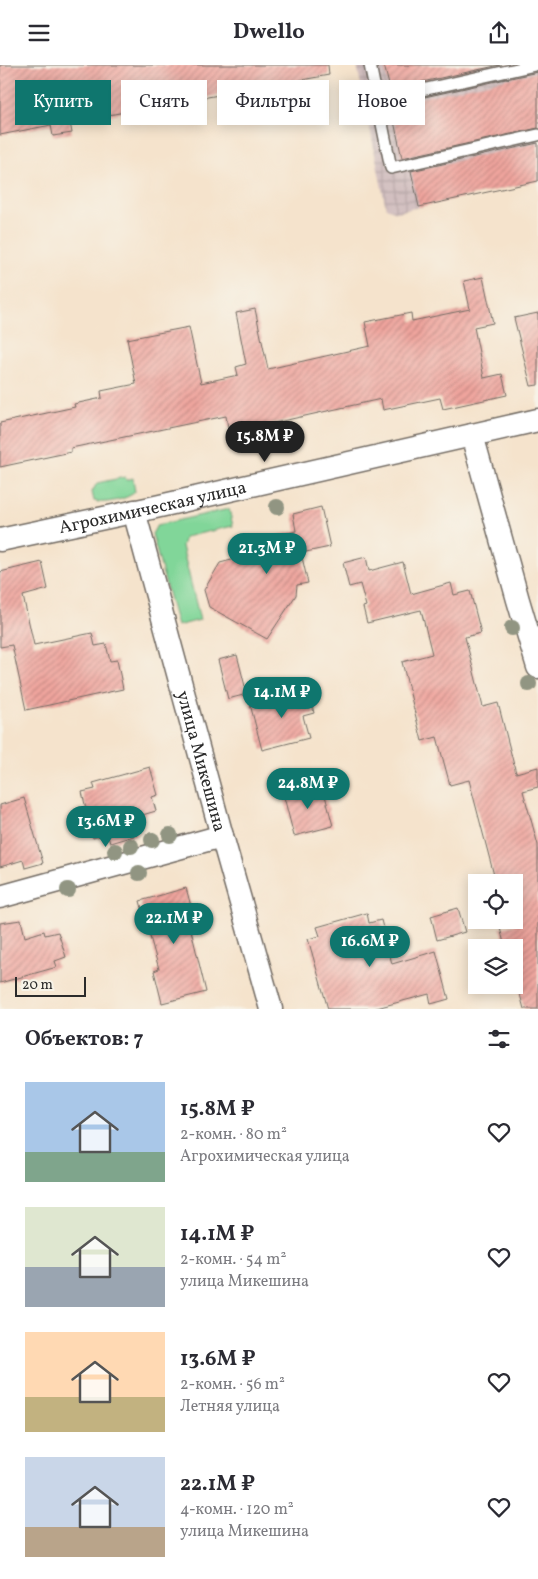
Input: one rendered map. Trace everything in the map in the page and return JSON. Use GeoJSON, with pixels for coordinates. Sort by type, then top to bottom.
{"type":"FeatureCollection","features":[{"type":"Feature","properties":{"kind":"street","name":"Агрохимическая улица"},"geometry":{"type":"LineString","coordinates":[[0,539],[134,511],[538,419]]}},
{"type":"Feature","properties":{"kind":"street"},"geometry":{"type":"LineString","coordinates":[[472,435],[538,667]]}},
{"type":"Feature","properties":{"kind":"street","name":"улица Микешина"},"geometry":{"type":"LineString","coordinates":[[134,511],[271,1009]]}},
{"type":"Feature","properties":{"kind":"street"},"geometry":{"type":"LineString","coordinates":[[0,897],[222,836]]}},
{"type":"Feature","properties":{"kind":"lane"},"geometry":{"type":"LineString","coordinates":[[370,65],[373,80]]}},
{"type":"Feature","properties":{"kind":"lane"},"geometry":{"type":"LineString","coordinates":[[425,89],[535,65]]}},
{"type":"Feature","properties":{"kind":"lane"},"geometry":{"type":"LineString","coordinates":[[382,125],[391,168],[538,135]]}},
{"type":"Feature","properties":{"kind":"shaded area"},"geometry":{"type":"Polygon","coordinates":[[[357,65],[538,65],[538,181],[397,212],[386,208],[369,125],[425,125],[425,80],[360,80],[357,65]]]}},
{"type":"Feature","properties":{"kind":"green space"},"geometry":{"type":"Polygon","coordinates":[[[125,477],[126,480],[133,478],[135,492],[132,495],[115,501],[94,501],[92,492],[97,483],[125,477]]]}},
{"type":"Feature","properties":{"kind":"green space"},"geometry":{"type":"Polygon","coordinates":[[[229,509],[233,526],[185,537],[182,546],[200,620],[177,626],[152,534],[157,525],[229,509]]]}},
{"type":"Feature","properties":{"kind":"building"},"geometry":{"type":"Polygon","coordinates":[[[0,65],[328,65],[329,75],[301,80],[217,80],[217,95],[207,97],[207,80],[121,80],[121,113],[111,115],[111,80],[15,80],[15,125],[51,125],[0,135],[0,65]]]}},
{"type":"Feature","properties":{"kind":"building"},"geometry":{"type":"Polygon","coordinates":[[[384,65],[500,65],[425,81],[388,80],[384,65]]]}},
{"type":"Feature","properties":{"kind":"building"},"geometry":{"type":"Polygon","coordinates":[[[538,72],[538,128],[402,158],[395,125],[425,125],[425,97],[538,72]]]}},
{"type":"Feature","properties":{"kind":"building"},"geometry":{"type":"Polygon","coordinates":[[[51,125],[71,125],[72,133],[53,136],[51,125]]]}},
{"type":"Feature","properties":{"kind":"building"},"geometry":{"type":"Polygon","coordinates":[[[538,143],[538,181],[419,207],[411,171],[538,143]]]}},
{"type":"Feature","properties":{"kind":"building"},"geometry":{"type":"Polygon","coordinates":[[[483,277],[493,323],[474,327],[484,378],[502,374],[507,395],[443,409],[440,398],[383,410],[381,399],[269,424],[270,426],[246,432],[244,424],[228,428],[226,416],[71,448],[71,452],[0,467],[0,423],[75,407],[74,404],[102,398],[101,391],[136,384],[127,339],[189,327],[201,383],[238,375],[236,367],[246,364],[236,313],[255,309],[268,369],[370,346],[365,322],[411,313],[412,321],[470,309],[464,281],[483,277]]]}},
{"type":"Feature","properties":{"kind":"building"},"geometry":{"type":"Polygon","coordinates":[[[538,313],[538,385],[531,386],[514,318],[538,313]]]}},
{"type":"Feature","properties":{"kind":"building"},"geometry":{"type":"Polygon","coordinates":[[[321,507],[330,547],[301,553],[308,583],[297,585],[296,595],[267,639],[209,607],[204,590],[220,563],[243,557],[242,549],[254,541],[296,531],[293,514],[321,507]]]}},
{"type":"Feature","properties":{"kind":"building"},"geometry":{"type":"Polygon","coordinates":[[[366,557],[369,571],[403,562],[411,594],[451,583],[454,595],[470,591],[481,633],[465,637],[483,707],[498,703],[516,773],[538,767],[538,787],[523,791],[538,845],[538,1009],[524,1009],[520,994],[523,994],[523,939],[503,939],[500,929],[523,929],[523,874],[494,874],[469,780],[450,785],[437,737],[422,741],[402,662],[432,654],[421,610],[367,623],[363,607],[366,606],[360,584],[349,587],[343,563],[366,557]]]}},
{"type":"Feature","properties":{"kind":"building"},"geometry":{"type":"Polygon","coordinates":[[[42,562],[48,589],[23,596],[34,645],[92,633],[95,646],[106,644],[110,661],[117,660],[123,689],[26,710],[12,645],[0,647],[0,572],[42,562]]]}},
{"type":"Feature","properties":{"kind":"building"},"geometry":{"type":"Polygon","coordinates":[[[237,655],[247,694],[228,699],[218,660],[237,655]]]}},
{"type":"Feature","properties":{"kind":"building"},"geometry":{"type":"Polygon","coordinates":[[[308,689],[314,713],[303,716],[309,738],[262,750],[250,704],[308,689]]]}},
{"type":"Feature","properties":{"kind":"building"},"geometry":{"type":"Polygon","coordinates":[[[150,767],[158,795],[152,797],[156,811],[132,818],[137,835],[110,843],[107,834],[93,838],[82,792],[95,789],[93,783],[150,767]]]}},
{"type":"Feature","properties":{"kind":"building"},"geometry":{"type":"Polygon","coordinates":[[[322,784],[333,826],[294,836],[283,793],[322,784]]]}},
{"type":"Feature","properties":{"kind":"building"},"geometry":{"type":"Polygon","coordinates":[[[24,798],[43,863],[25,868],[23,860],[0,867],[0,805],[24,798]]]}},
{"type":"Feature","properties":{"kind":"building"},"geometry":{"type":"Polygon","coordinates":[[[186,888],[197,928],[191,930],[206,992],[162,1003],[154,971],[159,969],[140,901],[186,888]]]}},
{"type":"Feature","properties":{"kind":"building"},"geometry":{"type":"Polygon","coordinates":[[[458,908],[465,932],[437,940],[431,916],[458,908]]]}},
{"type":"Feature","properties":{"kind":"building"},"geometry":{"type":"Polygon","coordinates":[[[367,913],[369,923],[381,920],[392,964],[436,951],[449,999],[431,1004],[429,994],[373,1009],[328,1009],[308,939],[320,936],[317,927],[367,913]]]}},
{"type":"Feature","properties":{"kind":"building"},"geometry":{"type":"Polygon","coordinates":[[[21,920],[25,937],[44,931],[45,935],[58,932],[66,957],[55,961],[57,967],[0,983],[0,923],[21,920]]]}}]}
